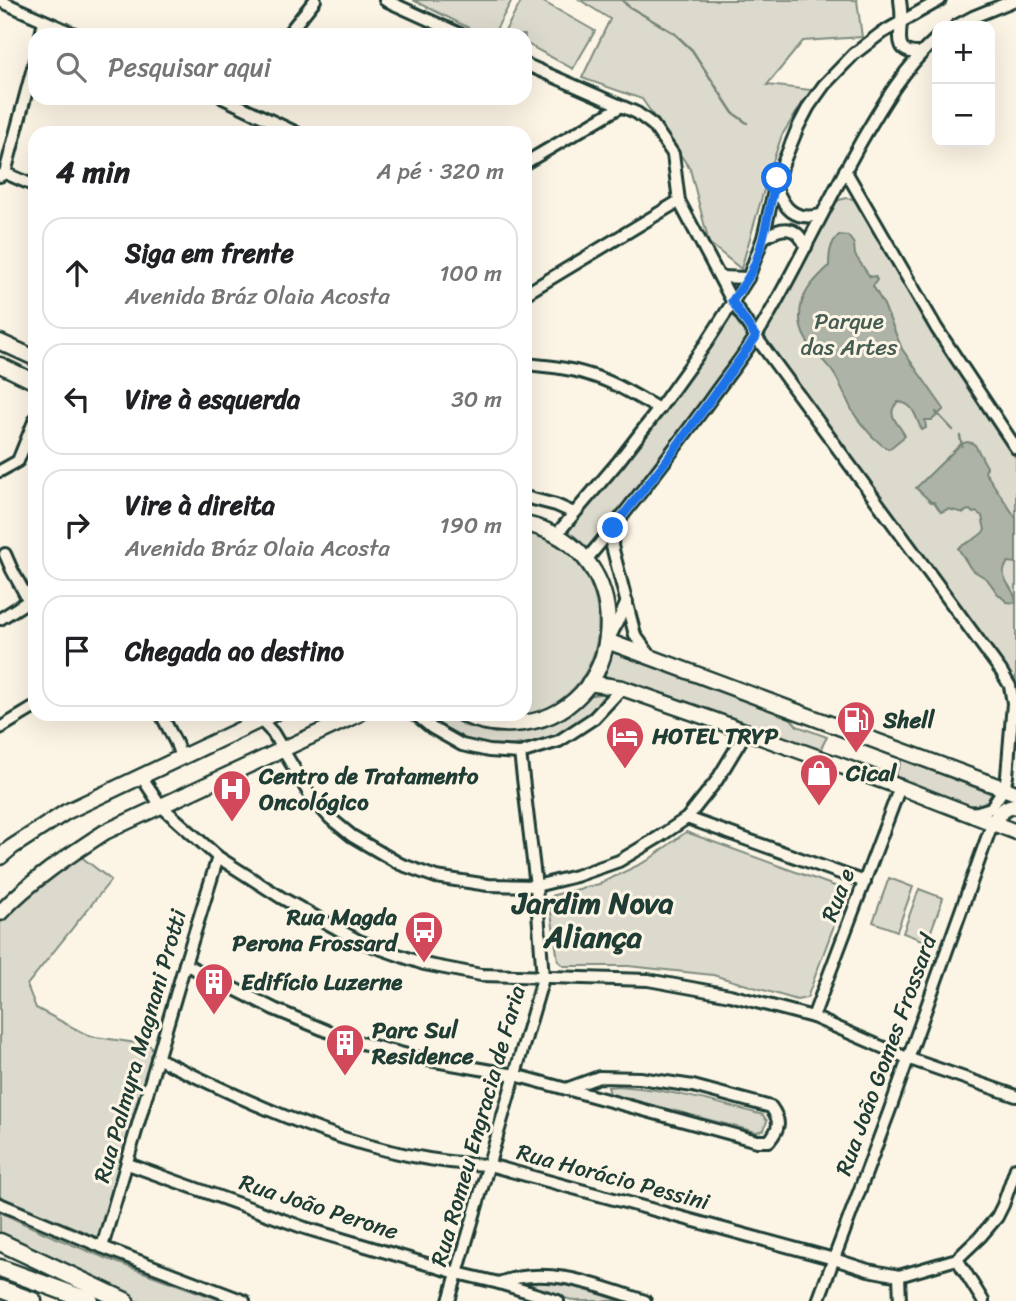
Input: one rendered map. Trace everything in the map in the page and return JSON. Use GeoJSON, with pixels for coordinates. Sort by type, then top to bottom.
{"type":"FeatureCollection","features":[{"type":"Feature","properties":{"kind":"highway"},"geometry":{"type":"LineString","coordinates":[[0,1241],[125,1301]]}},
{"type":"Feature","properties":{"kind":"highway"},"geometry":{"type":"LineString","coordinates":[[0,1268],[90,1301]]}},
{"type":"Feature","properties":{"kind":"highway"},"geometry":{"type":"LineString","coordinates":[[0,1289],[33,1301]]}},
{"type":"Feature","properties":{"kind":"main road"},"geometry":{"type":"LineString","coordinates":[[0,342],[28,355]]}},
{"type":"Feature","properties":{"kind":"main road"},"geometry":{"type":"LineString","coordinates":[[0,365],[28,379]]}},
{"type":"Feature","properties":{"kind":"main road"},"geometry":{"type":"LineString","coordinates":[[481,721],[498,725],[525,724],[561,709],[577,698],[589,683],[601,663],[607,641],[609,620],[606,598],[586,559],[567,541],[532,525]]}},
{"type":"Feature","properties":{"kind":"main road"},"geometry":{"type":"LineString","coordinates":[[607,641],[1010,791]]}},
{"type":"Feature","properties":{"kind":"main road"},"geometry":{"type":"LineString","coordinates":[[589,683],[622,688],[901,787],[1016,832]]}},
{"type":"Feature","properties":{"kind":"main road"},"geometry":{"type":"LineString","coordinates":[[0,857],[60,816],[253,721]]}},
{"type":"Feature","properties":{"kind":"main road"},"geometry":{"type":"LineString","coordinates":[[0,913],[16,896],[105,832],[344,721]]}},
{"type":"Feature","properties":{"kind":"main road"},"geometry":{"type":"LineString","coordinates":[[992,824],[1004,808],[1016,806]]}},
{"type":"Feature","properties":{"kind":"street"},"geometry":{"type":"LineString","coordinates":[[293,28],[315,0]]}},
{"type":"Feature","properties":{"kind":"street"},"geometry":{"type":"LineString","coordinates":[[385,0],[447,28]]}},
{"type":"Feature","properties":{"kind":"street"},"geometry":{"type":"LineString","coordinates":[[900,0],[899,37],[903,48],[910,53],[921,52]]}},
{"type":"Feature","properties":{"kind":"street"},"geometry":{"type":"LineString","coordinates":[[556,535],[659,409],[748,278],[763,238],[775,185],[798,127],[824,85],[854,54],[901,21],[940,0]]}},
{"type":"Feature","properties":{"kind":"street"},"geometry":{"type":"LineString","coordinates":[[965,21],[1015,0]]}},
{"type":"Feature","properties":{"kind":"street"},"geometry":{"type":"LineString","coordinates":[[0,1],[60,28]]}},
{"type":"Feature","properties":{"kind":"street"},"geometry":{"type":"LineString","coordinates":[[42,28],[44,21]]}},
{"type":"Feature","properties":{"kind":"street"},"geometry":{"type":"LineString","coordinates":[[586,559],[669,457],[756,337],[845,170],[894,85],[932,42]]}},
{"type":"Feature","properties":{"kind":"street"},"geometry":{"type":"LineString","coordinates":[[532,67],[637,113],[653,125],[673,154],[679,201],[732,301],[1010,686],[1013,703],[1007,776],[1010,791],[991,808],[965,813]]}},
{"type":"Feature","properties":{"kind":"street"},"geometry":{"type":"LineString","coordinates":[[28,85],[3,175],[28,184]]}},
{"type":"Feature","properties":{"kind":"street"},"geometry":{"type":"LineString","coordinates":[[245,105],[284,126]]}},
{"type":"Feature","properties":{"kind":"street"},"geometry":{"type":"LineString","coordinates":[[532,159],[620,107]]}},
{"type":"Feature","properties":{"kind":"street"},"geometry":{"type":"LineString","coordinates":[[845,170],[937,329],[1016,448]]}},
{"type":"Feature","properties":{"kind":"street"},"geometry":{"type":"LineString","coordinates":[[775,185],[783,201],[796,214],[804,217],[821,215]]}},
{"type":"Feature","properties":{"kind":"street"},"geometry":{"type":"LineString","coordinates":[[532,290],[679,201]]}},
{"type":"Feature","properties":{"kind":"street"},"geometry":{"type":"LineString","coordinates":[[763,238],[786,229],[798,234],[806,247]]}},
{"type":"Feature","properties":{"kind":"street"},"geometry":{"type":"LineString","coordinates":[[720,277],[748,278]]}},
{"type":"Feature","properties":{"kind":"street"},"geometry":{"type":"LineString","coordinates":[[532,365],[593,375],[659,409]]}},
{"type":"Feature","properties":{"kind":"street"},"geometry":{"type":"LineString","coordinates":[[0,471],[18,461],[28,436]]}},
{"type":"Feature","properties":{"kind":"street"},"geometry":{"type":"LineString","coordinates":[[532,499],[574,513]]}},
{"type":"Feature","properties":{"kind":"street"},"geometry":{"type":"LineString","coordinates":[[613,528],[612,545],[635,635],[651,657]]}},
{"type":"Feature","properties":{"kind":"street"},"geometry":{"type":"LineString","coordinates":[[5,554],[28,593]]}},
{"type":"Feature","properties":{"kind":"street"},"geometry":{"type":"LineString","coordinates":[[0,618],[28,601]]}},
{"type":"Feature","properties":{"kind":"street"},"geometry":{"type":"LineString","coordinates":[[607,641],[627,602]]}},
{"type":"Feature","properties":{"kind":"street"},"geometry":{"type":"LineString","coordinates":[[424,721],[461,745],[489,751],[520,753],[559,741],[594,718],[622,688]]}},
{"type":"Feature","properties":{"kind":"street"},"geometry":{"type":"LineString","coordinates":[[0,729],[28,711]]}},
{"type":"Feature","properties":{"kind":"street"},"geometry":{"type":"LineString","coordinates":[[165,721],[181,757]]}},
{"type":"Feature","properties":{"kind":"street"},"geometry":{"type":"LineString","coordinates":[[266,721],[311,797],[330,818],[352,836],[400,864],[436,877],[488,885],[536,886],[619,861],[687,818],[717,780],[746,732]]}},
{"type":"Feature","properties":{"kind":"street","name":"Rua Romeu Engracia de Faria"},"geometry":{"type":"LineString","coordinates":[[449,1301],[543,978],[536,886],[520,753]]}},
{"type":"Feature","properties":{"kind":"street"},"geometry":{"type":"LineString","coordinates":[[141,776],[161,806],[218,857],[282,898],[359,941],[424,964],[481,975],[648,981],[730,995],[814,1017],[907,1058],[1016,1096]]}},
{"type":"Feature","properties":{"kind":"street","name":"Rua e"},"geometry":{"type":"LineString","coordinates":[[814,1017],[901,787]]}},
{"type":"Feature","properties":{"kind":"street"},"geometry":{"type":"LineString","coordinates":[[687,818],[866,882]]}},
{"type":"Feature","properties":{"kind":"street","name":"Rua João Gomes Frossard"},"geometry":{"type":"LineString","coordinates":[[818,1301],[992,824]]}},
{"type":"Feature","properties":{"kind":"street","name":"Rua Palmyra Magnani Protti"},"geometry":{"type":"LineString","coordinates":[[102,1247],[218,857]]}},
{"type":"Feature","properties":{"kind":"street"},"geometry":{"type":"LineString","coordinates":[[185,964],[274,1009],[346,1039],[423,1059],[515,1075],[566,1089],[576,1097],[757,1142],[769,1141],[779,1124],[771,1107],[693,1086],[640,1078],[599,1077],[566,1089]]}},
{"type":"Feature","properties":{"kind":"street","name":"Rua Horácio Pessini"},"geometry":{"type":"LineString","coordinates":[[157,1058],[271,1112],[348,1140],[433,1160],[489,1165],[868,1270],[900,1276],[957,1259],[997,1217],[1016,1168]]}},
{"type":"Feature","properties":{"kind":"street","name":"Rua João Perone"},"geometry":{"type":"LineString","coordinates":[[128,1164],[305,1228],[558,1301]]}},
{"type":"Feature","properties":{"kind":"street"},"geometry":{"type":"LineString","coordinates":[[0,1204],[102,1247],[244,1301]]}},
{"type":"Feature","properties":{"kind":"street"},"geometry":{"type":"LineString","coordinates":[[1003,1205],[1016,1210]]}},
{"type":"Feature","properties":{"kind":"street"},"geometry":{"type":"LineString","coordinates":[[957,1259],[983,1301]]}},
{"type":"Feature","properties":{"kind":"street","name":"Rua João Perone"},"geometry":{"type":"LineString","coordinates":[[499,1283],[510,1278],[531,1275],[553,1276],[586,1282],[645,1301]]}},
{"type":"Feature","properties":{"kind":"street"},"geometry":{"type":"LineString","coordinates":[[900,1276],[900,1301]]}},
{"type":"Feature","properties":{"kind":"green space"},"geometry":{"type":"Polygon","coordinates":[[[413,0],[512,0],[497,28],[469,28],[413,0]]]}},
{"type":"Feature","properties":{"kind":"green space"},"geometry":{"type":"Polygon","coordinates":[[[522,0],[540,0],[595,31],[573,69],[532,47],[532,28],[507,28],[522,0]]]}},
{"type":"Feature","properties":{"kind":"green space"},"geometry":{"type":"Polygon","coordinates":[[[580,0],[857,0],[862,37],[803,41],[767,85],[811,90],[782,135],[741,269],[709,243],[690,169],[642,99],[582,78],[610,19],[580,0]]]}},
{"type":"Feature","properties":{"kind":"green space","name":"Parque das Artes"},"geometry":{"type":"Polygon","coordinates":[[[847,198],[861,203],[931,329],[1016,458],[1016,686],[1007,668],[765,342],[765,333],[834,204],[847,198]]]}},
{"type":"Feature","properties":{"kind":"green space"},"geometry":{"type":"Polygon","coordinates":[[[732,301],[756,337],[588,552],[562,528],[659,409],[732,301]]]}},
{"type":"Feature","properties":{"kind":"green space"},"geometry":{"type":"Polygon","coordinates":[[[532,534],[550,541],[573,559],[589,581],[597,607],[598,634],[591,660],[578,683],[558,702],[532,714],[532,534]]]}},
{"type":"Feature","properties":{"kind":"green space"},"geometry":{"type":"Polygon","coordinates":[[[612,652],[788,715],[797,726],[827,737],[819,752],[603,675],[612,652]]]}},
{"type":"Feature","properties":{"kind":"green space"},"geometry":{"type":"Polygon","coordinates":[[[605,693],[577,723],[554,736],[527,743],[495,746],[473,742],[433,721],[457,721],[465,726],[495,733],[526,731],[555,721],[588,696],[605,693]]]}},
{"type":"Feature","properties":{"kind":"green space"},"geometry":{"type":"Polygon","coordinates":[[[902,759],[992,794],[985,814],[894,779],[902,759]]]}},
{"type":"Feature","properties":{"kind":"green space"},"geometry":{"type":"Polygon","coordinates":[[[686,832],[840,888],[846,893],[807,998],[797,1000],[713,975],[628,966],[564,966],[558,961],[549,899],[554,895],[599,884],[647,861],[686,832]]]}},
{"type":"Feature","properties":{"kind":"green space"},"geometry":{"type":"Polygon","coordinates":[[[75,852],[111,880],[27,985],[36,1008],[89,1036],[150,1045],[157,1058],[102,1247],[0,1198],[0,913],[75,852]]]}},
{"type":"Feature","properties":{"kind":"green space"},"geometry":{"type":"Polygon","coordinates":[[[889,878],[913,887],[897,931],[873,922],[889,878]]]}},
{"type":"Feature","properties":{"kind":"green space"},"geometry":{"type":"Polygon","coordinates":[[[919,889],[943,898],[927,942],[903,933],[919,889]]]}},
{"type":"Feature","properties":{"kind":"green space"},"geometry":{"type":"Polygon","coordinates":[[[618,1086],[709,1101],[763,1115],[767,1121],[764,1130],[756,1132],[610,1094],[608,1087],[618,1086]]]}},
{"type":"Feature","properties":{"kind":"green space"},"geometry":{"type":"Polygon","coordinates":[[[0,1212],[82,1249],[223,1301],[134,1301],[0,1237],[0,1212]]]}},
{"type":"Feature","properties":{"kind":"green space"},"geometry":{"type":"Polygon","coordinates":[[[529,1282],[568,1286],[621,1301],[575,1301],[532,1288],[529,1282]]]}},
{"type":"Feature","properties":{"kind":"shaded area"},"geometry":{"type":"Polygon","coordinates":[[[839,235],[848,236],[854,244],[855,255],[870,277],[875,276],[877,280],[873,286],[902,349],[944,409],[932,420],[925,420],[926,428],[922,430],[911,408],[898,402],[892,411],[905,436],[889,449],[872,436],[856,417],[835,376],[810,346],[801,325],[802,301],[813,282],[829,266],[831,249],[839,235]]]}},
{"type":"Feature","properties":{"kind":"shaded area"},"geometry":{"type":"Polygon","coordinates":[[[967,442],[975,445],[987,467],[985,472],[1016,518],[1016,563],[1008,562],[1004,574],[1016,603],[1007,602],[987,579],[971,569],[958,548],[985,530],[982,516],[970,510],[964,513],[948,509],[941,512],[934,502],[916,488],[961,444],[967,442]]]}},
{"type":"Feature","properties":{"kind":"waterway"},"geometry":{"type":"LineString","coordinates":[[622,0],[674,33],[692,50],[733,113],[747,123]]}},
{"type":"Feature","properties":{"kind":"waterway"},"geometry":{"type":"LineString","coordinates":[[936,412],[953,430]]}},
{"type":"Feature","properties":{"kind":"waterway"},"geometry":{"type":"LineString","coordinates":[[960,436],[962,446]]}},
{"type":"Feature","properties":{"kind":"place","name":"Shell"},"geometry":{"type":"Point","coordinates":[856,754]}},
{"type":"Feature","properties":{"kind":"place","name":"HOTEL TRYP"},"geometry":{"type":"Point","coordinates":[625,770]}},
{"type":"Feature","properties":{"kind":"place","name":"Cical"},"geometry":{"type":"Point","coordinates":[819,807]}},
{"type":"Feature","properties":{"kind":"place","name":"Centro de Tratamento Oncológico"},"geometry":{"type":"Point","coordinates":[232,823]}},
{"type":"Feature","properties":{"kind":"place","name":"Rua Magda Perona Frossard"},"geometry":{"type":"Point","coordinates":[424,964]}},
{"type":"Feature","properties":{"kind":"place","name":"Edifício Luzerne"},"geometry":{"type":"Point","coordinates":[214,1016]}},
{"type":"Feature","properties":{"kind":"place","name":"Parc Sul Residence"},"geometry":{"type":"Point","coordinates":[345,1077]}},
{"type":"Feature","properties":{"kind":"district","name":"Jardim Nova Aliança"},"geometry":{"type":"Point","coordinates":[593,920]}},
{"type":"Feature","properties":{"kind":"route"},"geometry":{"type":"LineString","coordinates":[[613,528],[669,457],[756,337],[732,301],[748,278],[757,258],[777,178]]}}]}
